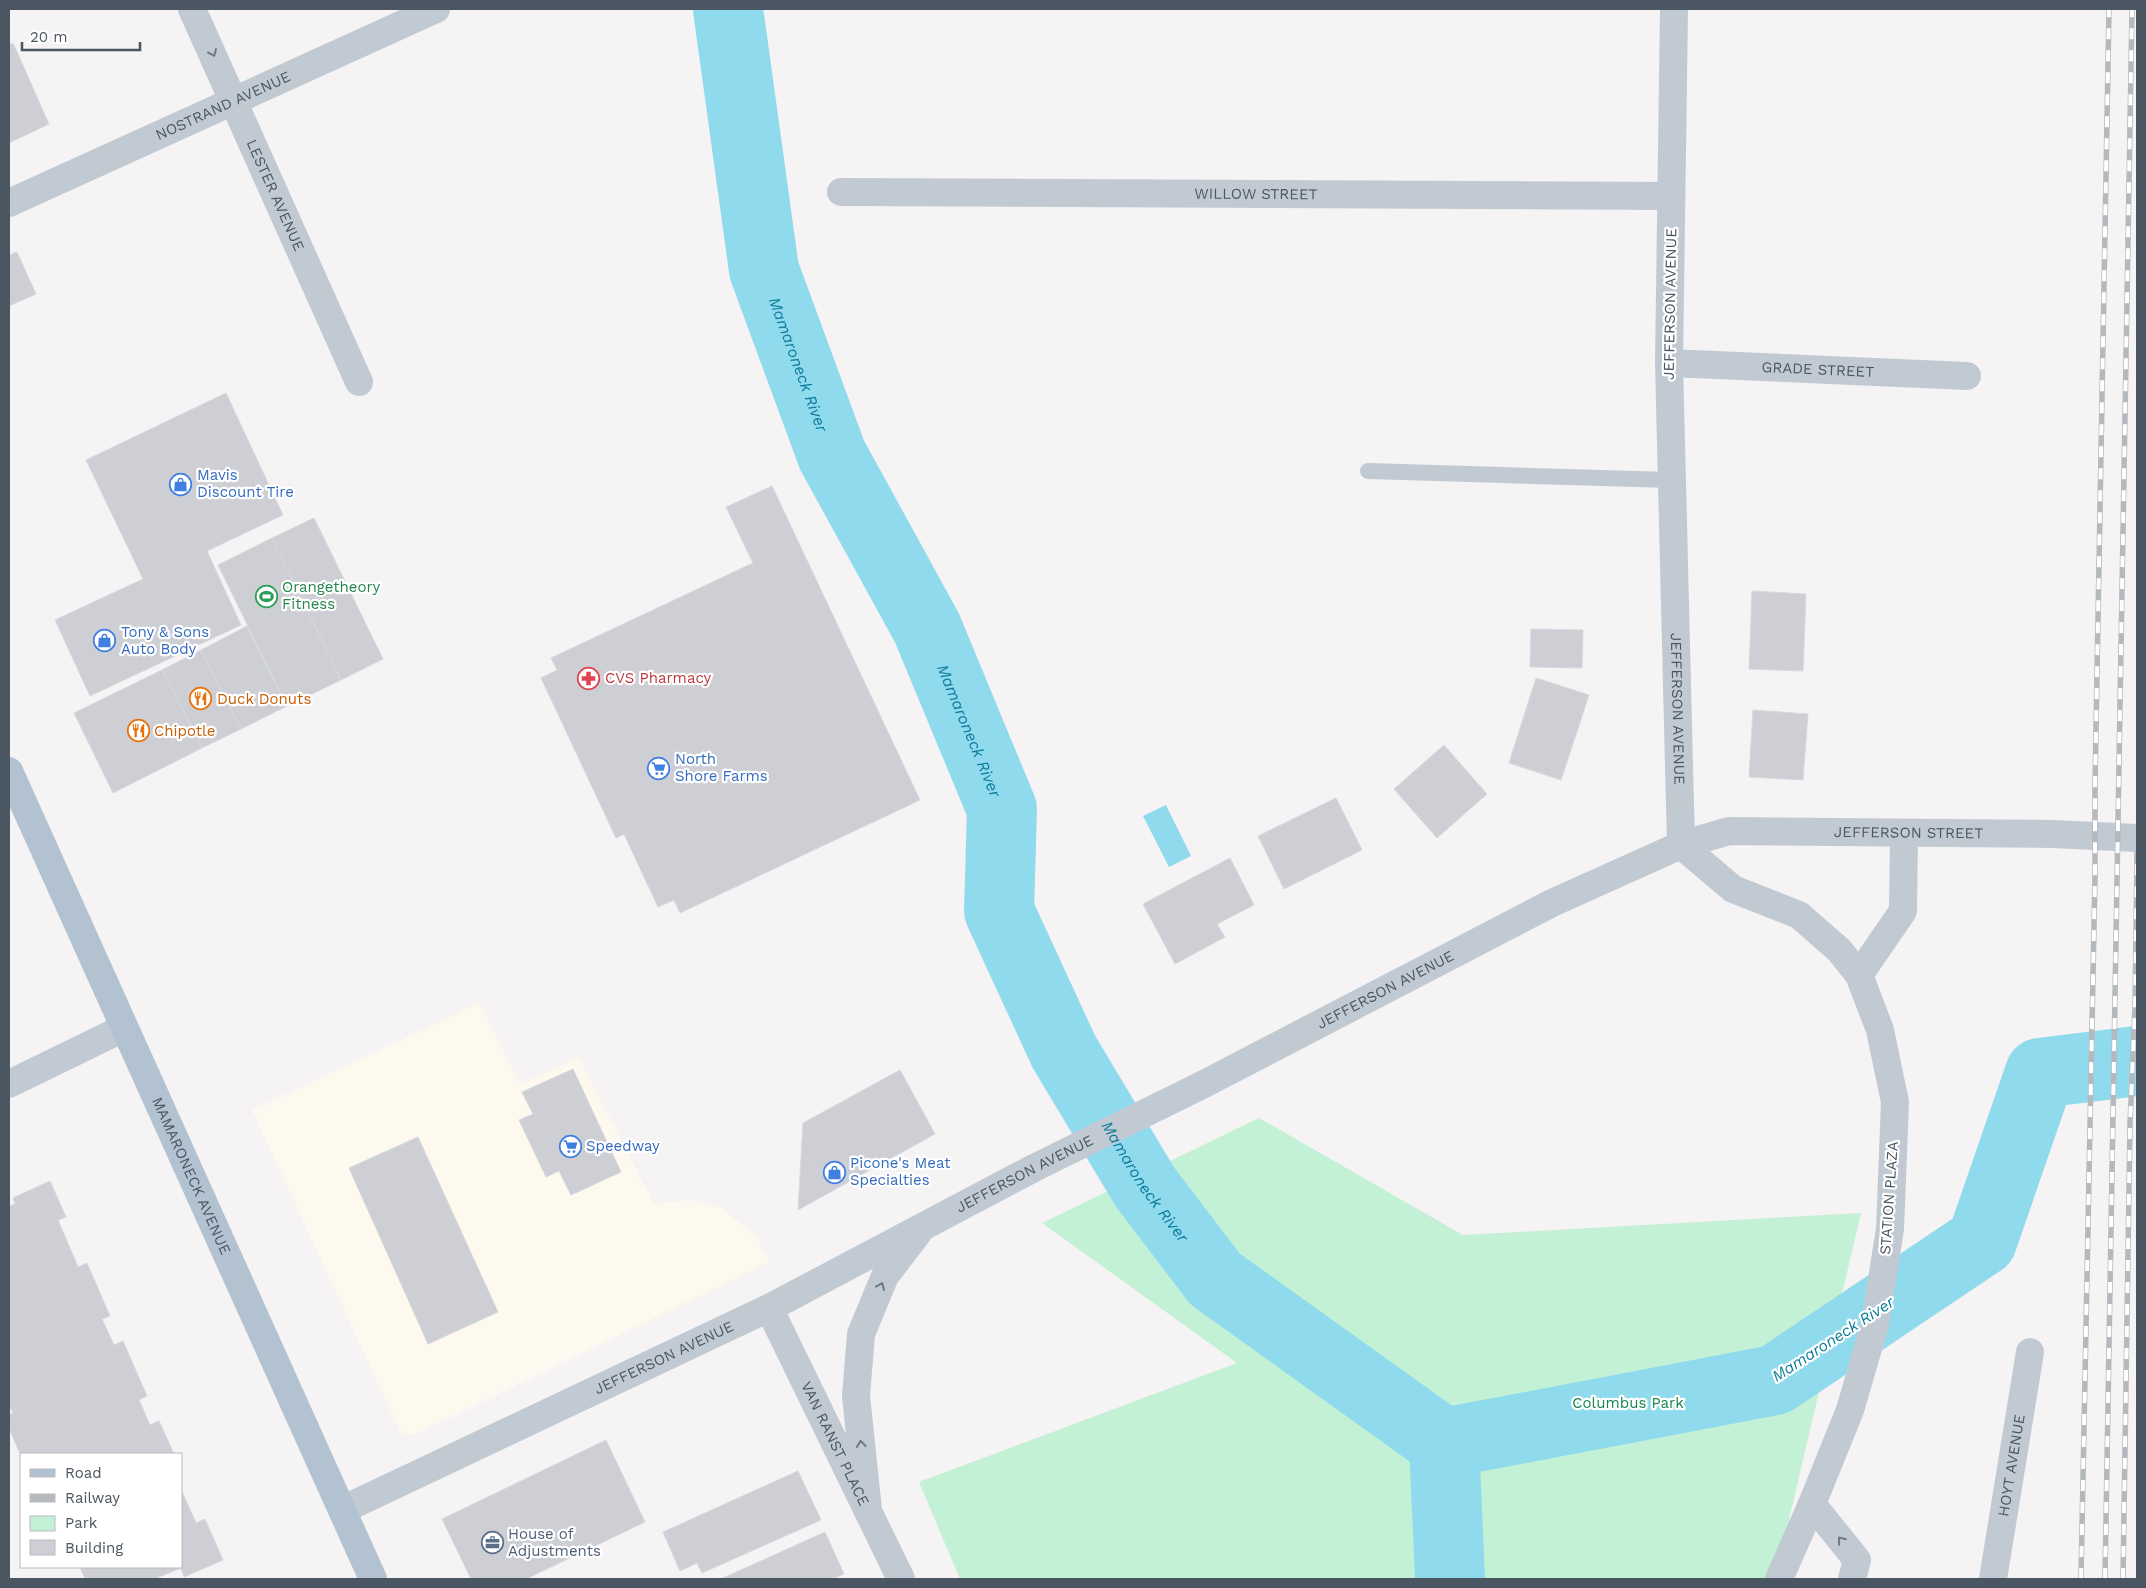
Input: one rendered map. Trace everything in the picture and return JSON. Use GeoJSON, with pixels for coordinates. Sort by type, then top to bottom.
{"type":"FeatureCollection","features":[{"type":"Feature","properties":{"kind":"main road","name":"MAMARONECK AVENUE"},"geometry":{"type":"LineString","coordinates":[[9,771],[373,1579]]}},
{"type":"Feature","properties":{"kind":"street","name":"LESTER AVENUE"},"geometry":{"type":"LineString","coordinates":[[192,9],[358,382]]}},
{"type":"Feature","properties":{"kind":"street","name":"NOSTRAND AVENUE"},"geometry":{"type":"LineString","coordinates":[[9,203],[436,9]]}},
{"type":"Feature","properties":{"kind":"street","name":"JEFFERSON AVENUE"},"geometry":{"type":"LineString","coordinates":[[342,1510],[769,1308],[1034,1168],[1204,1084],[1552,903],[1681,845],[1669,363],[1674,9]]}},
{"type":"Feature","properties":{"kind":"street","name":"WILLOW STREET"},"geometry":{"type":"LineString","coordinates":[[841,192],[1671,196]]}},
{"type":"Feature","properties":{"kind":"street","name":"GRADE STREET"},"geometry":{"type":"LineString","coordinates":[[1669,363],[1967,376]]}},
{"type":"Feature","properties":{"kind":"street","name":"JEFFERSON STREET"},"geometry":{"type":"LineString","coordinates":[[1681,845],[1729,831],[2053,834],[2137,838]]}},
{"type":"Feature","properties":{"kind":"street"},"geometry":{"type":"LineString","coordinates":[[1859,975],[1903,911],[1904,834]]}},
{"type":"Feature","properties":{"kind":"street","name":"STATION PLAZA"},"geometry":{"type":"LineString","coordinates":[[1681,845],[1733,889],[1799,915],[1838,950],[1859,975],[1880,1030],[1894,1102],[1890,1230],[1875,1324],[1850,1410],[1779,1579]]}},
{"type":"Feature","properties":{"kind":"street"},"geometry":{"type":"LineString","coordinates":[[9,1084],[124,1028]]}},
{"type":"Feature","properties":{"kind":"street"},"geometry":{"type":"LineString","coordinates":[[868,1510],[856,1396],[860,1334],[885,1276],[924,1226]]}},
{"type":"Feature","properties":{"kind":"street","name":"VAN RANST PLACE"},"geometry":{"type":"LineString","coordinates":[[769,1308],[901,1579]]}},
{"type":"Feature","properties":{"kind":"street","name":"HOYT AVENUE"},"geometry":{"type":"LineString","coordinates":[[1994,1579],[2030,1352]]}},
{"type":"Feature","properties":{"kind":"street"},"geometry":{"type":"LineString","coordinates":[[1812,1504],[1857,1560],[1852,1579]]}},
{"type":"Feature","properties":{"kind":"lane"},"geometry":{"type":"LineString","coordinates":[[1368,471],[1671,480]]}},
{"type":"Feature","properties":{"kind":"shaded area"},"geometry":{"type":"Polygon","coordinates":[[[480,1003],[520,1084],[579,1058],[654,1204],[689,1200],[721,1208],[754,1234],[770,1261],[417,1434],[401,1433],[252,1110],[480,1003]]]}},
{"type":"Feature","properties":{"kind":"green space","name":"Columbus Park"},"geometry":{"type":"Polygon","coordinates":[[[1259,1118],[1463,1235],[1861,1213],[1775,1579],[960,1579],[919,1482],[1237,1363],[1042,1223],[1259,1118]]]}},
{"type":"Feature","properties":{"kind":"water"},"geometry":{"type":"Polygon","coordinates":[[[1166,805],[1191,856],[1169,867],[1143,816],[1166,805]]]}},
{"type":"Feature","properties":{"kind":"building"},"geometry":{"type":"Polygon","coordinates":[[[13,43],[49,124],[9,143],[9,45],[13,43]]]}},
{"type":"Feature","properties":{"kind":"building"},"geometry":{"type":"Polygon","coordinates":[[[17,252],[36,294],[9,306],[9,255],[17,252]]]}},
{"type":"Feature","properties":{"kind":"building"},"geometry":{"type":"Polygon","coordinates":[[[226,393],[283,515],[207,551],[241,625],[90,696],[55,620],[143,579],[86,460],[226,393]]]}},
{"type":"Feature","properties":{"kind":"building"},"geometry":{"type":"Polygon","coordinates":[[[772,486],[920,800],[680,913],[674,900],[658,907],[624,834],[616,838],[541,678],[557,670],[551,658],[753,563],[726,507],[772,486]]]}},
{"type":"Feature","properties":{"kind":"building"},"geometry":{"type":"Polygon","coordinates":[[[314,518],[383,659],[341,680],[272,538],[314,518]]]}},
{"type":"Feature","properties":{"kind":"building","name":"Orangetheory Fitness"},"geometry":{"type":"Polygon","coordinates":[[[272,538],[341,680],[287,706],[218,565],[272,538]]]}},
{"type":"Feature","properties":{"kind":"building"},"geometry":{"type":"Polygon","coordinates":[[[1752,591],[1806,594],[1803,671],[1749,669],[1752,591]]]}},
{"type":"Feature","properties":{"kind":"building"},"geometry":{"type":"Polygon","coordinates":[[[247,626],[287,706],[241,729],[201,650],[247,626]]]}},
{"type":"Feature","properties":{"kind":"building"},"geometry":{"type":"Polygon","coordinates":[[[1531,629],[1583,630],[1582,668],[1530,667],[1531,629]]]}},
{"type":"Feature","properties":{"kind":"building","name":"Duck Donuts"},"geometry":{"type":"Polygon","coordinates":[[[201,650],[241,729],[202,748],[162,670],[201,650]]]}},
{"type":"Feature","properties":{"kind":"building","name":"Chipotle"},"geometry":{"type":"Polygon","coordinates":[[[162,670],[202,748],[113,793],[74,713],[162,670]]]}},
{"type":"Feature","properties":{"kind":"building"},"geometry":{"type":"Polygon","coordinates":[[[1536,678],[1589,695],[1561,780],[1509,763],[1536,678]]]}},
{"type":"Feature","properties":{"kind":"building"},"geometry":{"type":"Polygon","coordinates":[[[1753,710],[1808,714],[1803,780],[1749,777],[1753,710]]]}},
{"type":"Feature","properties":{"kind":"building"},"geometry":{"type":"Polygon","coordinates":[[[1444,745],[1487,794],[1437,838],[1394,789],[1444,745]]]}},
{"type":"Feature","properties":{"kind":"building"},"geometry":{"type":"Polygon","coordinates":[[[1336,798],[1362,850],[1284,889],[1258,836],[1336,798]]]}},
{"type":"Feature","properties":{"kind":"building"},"geometry":{"type":"Polygon","coordinates":[[[1230,858],[1254,905],[1217,924],[1225,937],[1175,964],[1143,904],[1230,858]]]}},
{"type":"Feature","properties":{"kind":"building","name":"Speedway"},"geometry":{"type":"Polygon","coordinates":[[[573,1069],[621,1172],[571,1195],[559,1171],[546,1177],[519,1120],[533,1114],[522,1092],[573,1069]]]}},
{"type":"Feature","properties":{"kind":"building","name":"Picone's Meat Specialties"},"geometry":{"type":"Polygon","coordinates":[[[900,1070],[935,1134],[798,1210],[803,1123],[900,1070]]]}},
{"type":"Feature","properties":{"kind":"building"},"geometry":{"type":"Polygon","coordinates":[[[418,1137],[498,1312],[428,1344],[349,1168],[418,1137]]]}},
{"type":"Feature","properties":{"kind":"building"},"geometry":{"type":"Polygon","coordinates":[[[50,1181],[66,1217],[58,1220],[78,1267],[87,1263],[110,1316],[102,1319],[114,1345],[123,1341],[147,1396],[139,1400],[150,1425],[159,1421],[174,1453],[20,1454],[9,1428],[9,1415],[13,1413],[9,1405],[9,1206],[15,1204],[13,1198],[50,1181]]]}},
{"type":"Feature","properties":{"kind":"building"},"geometry":{"type":"Polygon","coordinates":[[[606,1440],[645,1522],[526,1579],[471,1579],[442,1519],[606,1440]]]}},
{"type":"Feature","properties":{"kind":"building"},"geometry":{"type":"Polygon","coordinates":[[[798,1471],[821,1520],[702,1573],[697,1563],[680,1571],[663,1532],[798,1471]]]}},
{"type":"Feature","properties":{"kind":"building"},"geometry":{"type":"Polygon","coordinates":[[[182,1491],[196,1523],[205,1519],[223,1560],[184,1577],[181,1568],[182,1491]]]}},
{"type":"Feature","properties":{"kind":"building"},"geometry":{"type":"Polygon","coordinates":[[[825,1532],[844,1574],[832,1579],[721,1579],[825,1532]]]}},
{"type":"Feature","properties":{"kind":"building"},"geometry":{"type":"Polygon","coordinates":[[[80,1568],[181,1568],[154,1579],[85,1579],[80,1568]]]}},
{"type":"Feature","properties":{"kind":"waterway","name":"Mamaroneck River"},"geometry":{"type":"LineString","coordinates":[[728,9],[764,270],[832,455],[927,628],[1002,809],[999,911],[1064,1052],[1145,1187],[1215,1279],[1444,1443],[1775,1380],[1982,1241],[2040,1073],[2137,1061]]}},
{"type":"Feature","properties":{"kind":"waterway"},"geometry":{"type":"LineString","coordinates":[[1444,1443],[1450,1579]]}},
{"type":"Feature","properties":{"kind":"railway"},"geometry":{"type":"LineString","coordinates":[[2081,1579],[2109,9]]}},
{"type":"Feature","properties":{"kind":"railway"},"geometry":{"type":"LineString","coordinates":[[2105,1579],[2132,9]]}},
{"type":"Feature","properties":{"kind":"railway"},"geometry":{"type":"LineString","coordinates":[[2123,1579],[2130,1124],[2135,1009],[2137,853]]}},
{"type":"Feature","properties":{"kind":"place","name":"Mavis Discount Tire"},"geometry":{"type":"Point","coordinates":[181,484]}},
{"type":"Feature","properties":{"kind":"place","name":"Orangetheory Fitness"},"geometry":{"type":"Point","coordinates":[266,596]}},
{"type":"Feature","properties":{"kind":"place","name":"Tony & Sons Auto Body"},"geometry":{"type":"Point","coordinates":[105,641]}},
{"type":"Feature","properties":{"kind":"place","name":"CVS Pharmacy"},"geometry":{"type":"Point","coordinates":[589,678]}},
{"type":"Feature","properties":{"kind":"place","name":"Duck Donuts"},"geometry":{"type":"Point","coordinates":[201,699]}},
{"type":"Feature","properties":{"kind":"place","name":"Chipotle"},"geometry":{"type":"Point","coordinates":[138,731]}},
{"type":"Feature","properties":{"kind":"place","name":"North Shore Farms"},"geometry":{"type":"Point","coordinates":[659,768]}},
{"type":"Feature","properties":{"kind":"place","name":"Speedway"},"geometry":{"type":"Point","coordinates":[570,1146]}},
{"type":"Feature","properties":{"kind":"place","name":"Picone's Meat Specialties"},"geometry":{"type":"Point","coordinates":[834,1172]}},
{"type":"Feature","properties":{"kind":"place","name":"House of Adjustments"},"geometry":{"type":"Point","coordinates":[492,1543]}}]}
